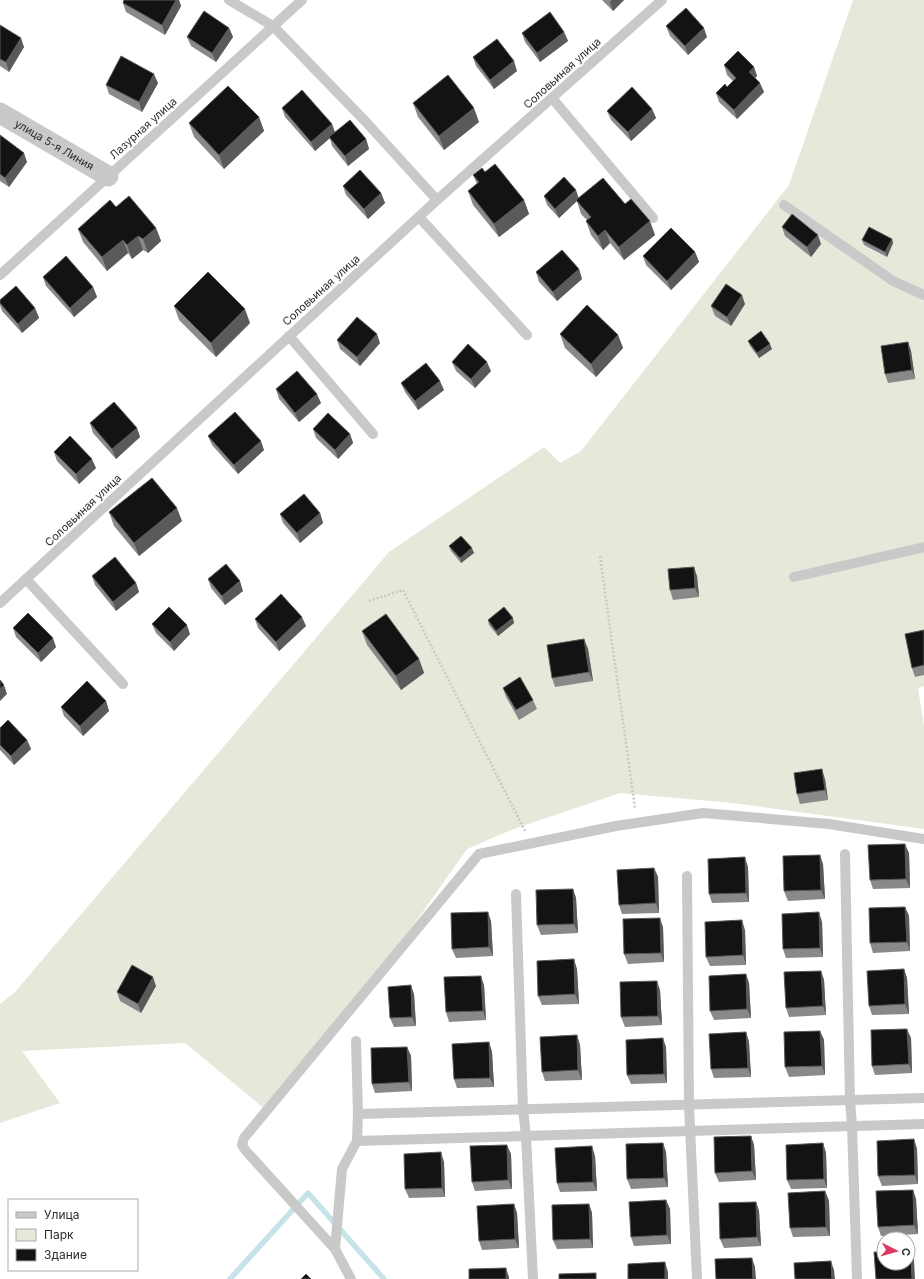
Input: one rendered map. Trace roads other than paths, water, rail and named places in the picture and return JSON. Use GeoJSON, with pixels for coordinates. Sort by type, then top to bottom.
{"type":"FeatureCollection","features":[{"type":"Feature","properties":{"kind":"street","name":"улица 5-я Линия"},"geometry":{"type":"LineString","coordinates":[[0,113],[108,176]]}},
{"type":"Feature","properties":{"kind":"lane"},"geometry":{"type":"LineString","coordinates":[[229,0],[273,26],[438,200]]}},
{"type":"Feature","properties":{"kind":"lane","name":"Лазурная улица"},"geometry":{"type":"LineString","coordinates":[[0,275],[302,0]]}},
{"type":"Feature","properties":{"kind":"lane","name":"Соловьиная улица"},"geometry":{"type":"LineString","coordinates":[[0,603],[288,336],[662,0]]}},
{"type":"Feature","properties":{"kind":"lane"},"geometry":{"type":"LineString","coordinates":[[552,98],[653,218]]}},
{"type":"Feature","properties":{"kind":"lane"},"geometry":{"type":"LineString","coordinates":[[784,205],[893,281],[924,295]]}},
{"type":"Feature","properties":{"kind":"lane"},"geometry":{"type":"LineString","coordinates":[[419,217],[527,335]]}},
{"type":"Feature","properties":{"kind":"lane"},"geometry":{"type":"LineString","coordinates":[[288,336],[373,434]]}},
{"type":"Feature","properties":{"kind":"lane"},"geometry":{"type":"LineString","coordinates":[[794,577],[924,547]]}},
{"type":"Feature","properties":{"kind":"lane"},"geometry":{"type":"LineString","coordinates":[[26,579],[123,684]]}},
{"type":"Feature","properties":{"kind":"lane"},"geometry":{"type":"LineString","coordinates":[[351,1279],[335,1249],[246,1151],[242,1145],[244,1138],[479,854],[637,823],[703,813],[829,824],[924,839]]}},
{"type":"Feature","properties":{"kind":"lane"},"geometry":{"type":"LineString","coordinates":[[845,854],[850,1100],[857,1279]]}},
{"type":"Feature","properties":{"kind":"lane"},"geometry":{"type":"LineString","coordinates":[[687,876],[689,1105],[697,1279]]}},
{"type":"Feature","properties":{"kind":"lane"},"geometry":{"type":"LineString","coordinates":[[516,894],[523,1109],[526,1136],[533,1279]]}},
{"type":"Feature","properties":{"kind":"lane"},"geometry":{"type":"LineString","coordinates":[[335,1249],[342,1169],[357,1141],[358,1114],[356,1041]]}},
{"type":"Feature","properties":{"kind":"lane"},"geometry":{"type":"LineString","coordinates":[[358,1114],[924,1098]]}},
{"type":"Feature","properties":{"kind":"lane"},"geometry":{"type":"LineString","coordinates":[[357,1141],[924,1124]]}},
{"type":"Feature","properties":{"kind":"waterway"},"geometry":{"type":"LineString","coordinates":[[230,1279],[308,1193],[384,1279]]}}]}
